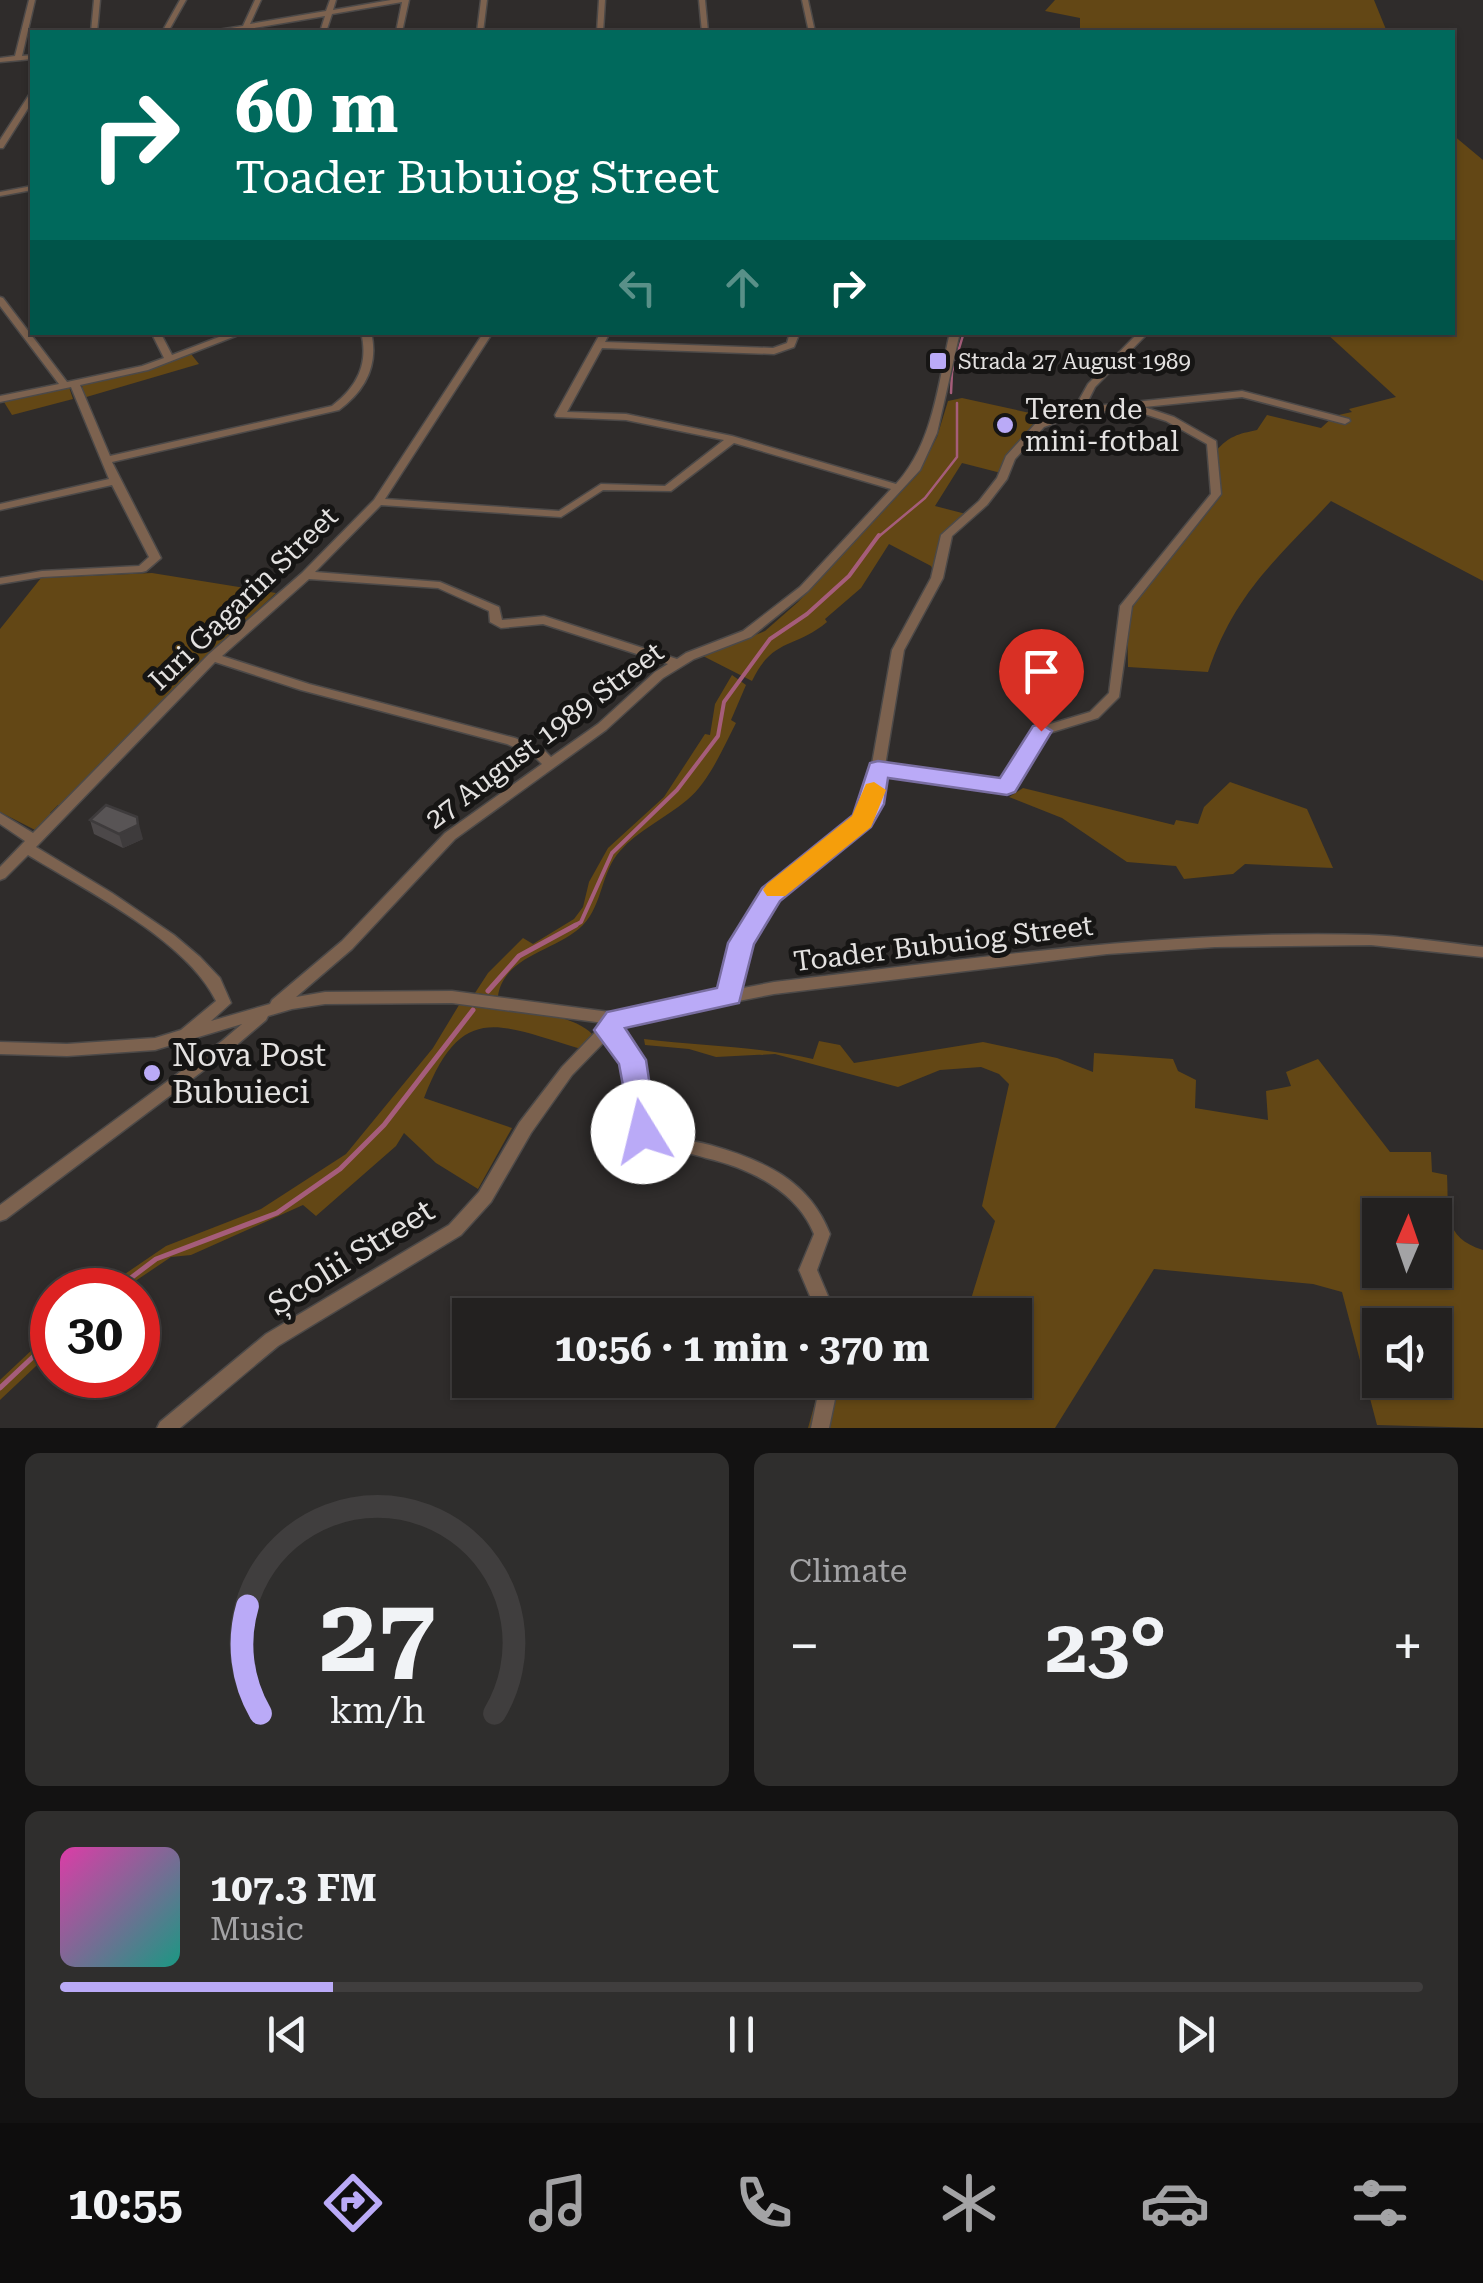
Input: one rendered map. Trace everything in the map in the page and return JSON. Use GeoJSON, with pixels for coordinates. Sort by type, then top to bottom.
{"type":"FeatureCollection","features":[{"type":"Feature","properties":{"kind":"street"},"geometry":{"type":"LineString","coordinates":[[18,58],[32,0]]}},
{"type":"Feature","properties":{"kind":"street"},"geometry":{"type":"LineString","coordinates":[[94,30],[96,0]]}},
{"type":"Feature","properties":{"kind":"street"},"geometry":{"type":"LineString","coordinates":[[166,30],[183,0]]}},
{"type":"Feature","properties":{"kind":"street"},"geometry":{"type":"LineString","coordinates":[[244,30],[258,0]]}},
{"type":"Feature","properties":{"kind":"street"},"geometry":{"type":"LineString","coordinates":[[324,30],[333,0]]}},
{"type":"Feature","properties":{"kind":"street"},"geometry":{"type":"LineString","coordinates":[[244,30],[404,0],[399,30]]}},
{"type":"Feature","properties":{"kind":"street"},"geometry":{"type":"LineString","coordinates":[[480,30],[484,0]]}},
{"type":"Feature","properties":{"kind":"street"},"geometry":{"type":"LineString","coordinates":[[600,30],[602,0]]}},
{"type":"Feature","properties":{"kind":"street"},"geometry":{"type":"LineString","coordinates":[[702,0],[705,30]]}},
{"type":"Feature","properties":{"kind":"street"},"geometry":{"type":"LineString","coordinates":[[805,0],[812,30]]}},
{"type":"Feature","properties":{"kind":"street"},"geometry":{"type":"LineString","coordinates":[[0,60],[30,57]]}},
{"type":"Feature","properties":{"kind":"street"},"geometry":{"type":"LineString","coordinates":[[0,146],[30,100]]}},
{"type":"Feature","properties":{"kind":"street"},"geometry":{"type":"LineString","coordinates":[[0,194],[30,188]]}},
{"type":"Feature","properties":{"kind":"street"},"geometry":{"type":"LineString","coordinates":[[0,300],[69,383],[114,481],[156,558],[151,565],[0,581]]}},
{"type":"Feature","properties":{"kind":"street"},"geometry":{"type":"LineString","coordinates":[[156,335],[169,360]]}},
{"type":"Feature","properties":{"kind":"street"},"geometry":{"type":"LineString","coordinates":[[0,399],[130,372],[234,335]]}},
{"type":"Feature","properties":{"kind":"street"},"geometry":{"type":"LineString","coordinates":[[107,460],[335,408],[352,395],[363,378],[370,354],[367,335]]}},
{"type":"Feature","properties":{"kind":"street","name":"Iuri Gagarin Street"},"geometry":{"type":"LineString","coordinates":[[0,874],[213,656],[306,574],[378,502],[487,335]]}},
{"type":"Feature","properties":{"kind":"street"},"geometry":{"type":"LineString","coordinates":[[605,335],[560,414],[626,417],[732,439],[899,488]]}},
{"type":"Feature","properties":{"kind":"street"},"geometry":{"type":"LineString","coordinates":[[600,345],[783,350],[792,345],[794,335]]}},
{"type":"Feature","properties":{"kind":"street","name":"27 August 1989 Street"},"geometry":{"type":"LineString","coordinates":[[0,1214],[227,1045],[335,957],[450,836],[602,727],[659,675],[765,622],[804,589],[915,470],[932,433],[953,335]]}},
{"type":"Feature","properties":{"kind":"street"},"geometry":{"type":"LineString","coordinates":[[1078,410],[1091,386],[1142,335]]}},
{"type":"Feature","properties":{"kind":"street"},"geometry":{"type":"LineString","coordinates":[[729,996],[741,943],[771,894],[862,821],[872,804],[898,650],[937,578],[947,535],[993,491],[1026,437],[1051,418],[1078,410],[1242,394],[1344,422]]}},
{"type":"Feature","properties":{"kind":"street"},"geometry":{"type":"LineString","coordinates":[[878,769],[1007,787],[1041,731],[1094,715],[1115,694],[1126,606],[1216,494],[1212,443],[1170,419],[1126,404]]}},
{"type":"Feature","properties":{"kind":"street"},"geometry":{"type":"LineString","coordinates":[[378,502],[561,514],[601,486],[667,489],[732,439]]}},
{"type":"Feature","properties":{"kind":"street"},"geometry":{"type":"LineString","coordinates":[[0,507],[114,481]]}},
{"type":"Feature","properties":{"kind":"street"},"geometry":{"type":"LineString","coordinates":[[306,574],[440,585],[495,609],[496,622],[544,620],[678,663]]}},
{"type":"Feature","properties":{"kind":"street"},"geometry":{"type":"LineString","coordinates":[[213,656],[305,687],[512,741],[539,753],[550,763]]}},
{"type":"Feature","properties":{"kind":"street"},"geometry":{"type":"LineString","coordinates":[[0,818],[31,845],[180,944],[202,965],[224,1003],[178,1039]]}},
{"type":"Feature","properties":{"kind":"street","name":"Toader Bubuiog Street"},"geometry":{"type":"LineString","coordinates":[[0,1048],[119,1048],[178,1039],[325,998],[452,997],[612,1024],[729,996],[1033,956],[1215,942],[1371,940],[1483,952]]}},
{"type":"Feature","properties":{"kind":"street"},"geometry":{"type":"LineString","coordinates":[[612,1024],[632,1060],[643,1132],[743,1163],[795,1194],[813,1212],[822,1234],[808,1270],[820,1298]]}},
{"type":"Feature","properties":{"kind":"street","name":"Școlii Street"},"geometry":{"type":"LineString","coordinates":[[166,1428],[272,1340],[455,1230],[485,1197],[525,1128],[568,1071],[612,1024]]}},
{"type":"Feature","properties":{"kind":"street"},"geometry":{"type":"LineString","coordinates":[[820,1428],[826,1398]]}},
{"type":"Feature","properties":{"kind":"shaded area"},"geometry":{"type":"Polygon","coordinates":[[[1055,0],[1374,0],[1386,30],[1080,30],[1080,18],[1045,11],[1055,0]]]}},
{"type":"Feature","properties":{"kind":"shaded area"},"geometry":{"type":"Polygon","coordinates":[[[1455,137],[1483,160],[1483,581],[1331,501],[1244,599],[1208,672],[1128,667],[1127,618],[1135,603],[1221,496],[1216,451],[1234,436],[1257,430],[1267,415],[1321,428],[1334,416],[1352,412],[1349,409],[1396,397],[1328,335],[1455,335],[1455,137]]]}},
{"type":"Feature","properties":{"kind":"shaded area"},"geometry":{"type":"Polygon","coordinates":[[[191,354],[199,364],[83,398],[82,383],[151,369],[191,354]]]}},
{"type":"Feature","properties":{"kind":"shaded area"},"geometry":{"type":"Polygon","coordinates":[[[69,387],[73,399],[12,415],[4,402],[69,387]]]}},
{"type":"Feature","properties":{"kind":"shaded area"},"geometry":{"type":"Polygon","coordinates":[[[962,398],[1030,413],[1037,419],[1007,457],[1001,473],[962,463],[935,506],[966,514],[943,535],[933,571],[931,566],[889,544],[861,588],[825,619],[827,622],[768,657],[752,681],[703,656],[765,631],[798,602],[918,474],[937,437],[948,401],[962,398]]]}},
{"type":"Feature","properties":{"kind":"shaded area"},"geometry":{"type":"Polygon","coordinates":[[[152,573],[276,593],[184,678],[64,806],[58,805],[50,813],[55,816],[37,831],[0,812],[0,629],[41,578],[152,573]]]}},
{"type":"Feature","properties":{"kind":"shaded area"},"geometry":{"type":"Polygon","coordinates":[[[732,675],[746,685],[731,720],[736,723],[702,784],[620,851],[609,868],[595,908],[583,925],[510,971],[498,996],[475,993],[488,973],[523,938],[533,944],[574,919],[608,848],[664,797],[705,734],[710,735],[715,704],[732,675]]]}},
{"type":"Feature","properties":{"kind":"shaded area"},"geometry":{"type":"Polygon","coordinates":[[[1230,782],[1307,809],[1333,868],[1245,864],[1233,874],[1184,879],[1176,866],[1127,862],[1062,818],[1009,797],[1023,788],[1174,825],[1176,820],[1198,824],[1204,807],[1230,782]]]}},
{"type":"Feature","properties":{"kind":"shaded area"},"geometry":{"type":"Polygon","coordinates":[[[459,1005],[549,1015],[566,1019],[592,1034],[581,1049],[505,1028],[486,1028],[469,1033],[453,1046],[424,1098],[512,1128],[478,1189],[436,1163],[404,1133],[396,1146],[316,1216],[303,1205],[191,1255],[171,1257],[155,1268],[134,1268],[166,1246],[261,1209],[346,1154],[433,1048],[459,1005]]]}},
{"type":"Feature","properties":{"kind":"shaded area"},"geometry":{"type":"Polygon","coordinates":[[[644,1039],[750,1049],[813,1059],[819,1041],[840,1045],[854,1063],[983,1042],[1057,1058],[1093,1072],[1094,1053],[1173,1059],[1178,1071],[1196,1080],[1195,1108],[1268,1120],[1266,1091],[1291,1086],[1286,1072],[1318,1059],[1390,1152],[1431,1152],[1432,1172],[1447,1175],[1448,1198],[1362,1198],[1362,1288],[1452,1288],[1452,1226],[1460,1238],[1483,1250],[1483,1428],[1377,1425],[1370,1398],[1452,1398],[1452,1308],[1362,1308],[1362,1368],[1342,1292],[1313,1284],[1154,1269],[1055,1428],[808,1428],[815,1398],[1032,1398],[1032,1298],[971,1298],[995,1221],[982,1206],[1009,1084],[999,1074],[981,1067],[940,1070],[898,1087],[775,1054],[716,1057],[689,1049],[645,1045],[644,1039]]]}},
{"type":"Feature","properties":{"kind":"shaded area"},"geometry":{"type":"Polygon","coordinates":[[[30,1352],[30,1372],[0,1400],[0,1380],[30,1352]]]}},
{"type":"Feature","properties":{"kind":"building"},"geometry":{"type":"Polygon","coordinates":[[[106,805],[137,817],[138,825],[119,834],[90,820],[106,805]]]}},
{"type":"Feature","properties":{"kind":"waterway"},"geometry":{"type":"LineString","coordinates":[[951,393],[952,372],[963,335]]}},
{"type":"Feature","properties":{"kind":"waterway"},"geometry":{"type":"LineString","coordinates":[[877,538],[925,498],[957,457],[957,403]]}},
{"type":"Feature","properties":{"kind":"waterway"},"geometry":{"type":"LineString","coordinates":[[572,927],[581,922],[612,853],[677,790],[718,736],[724,702],[770,639],[807,614],[849,576],[879,535]]}},
{"type":"Feature","properties":{"kind":"waterway"},"geometry":{"type":"LineString","coordinates":[[488,991],[519,956],[576,925]]}},
{"type":"Feature","properties":{"kind":"waterway"},"geometry":{"type":"LineString","coordinates":[[144,1268],[156,1259],[277,1213],[340,1169],[384,1125],[473,1010]]}},
{"type":"Feature","properties":{"kind":"waterway"},"geometry":{"type":"LineString","coordinates":[[0,1388],[30,1360]]}},
{"type":"Feature","properties":{"kind":"slow traffic"},"geometry":{"type":"LineString","coordinates":[[776,890],[862,821],[872,804],[874,790]]}},
{"type":"Feature","properties":{"kind":"place","name":"Strada 27 August 1989"},"geometry":{"type":"Point","coordinates":[938,361]}},
{"type":"Feature","properties":{"kind":"place","name":"Teren de mini-fotbal"},"geometry":{"type":"Point","coordinates":[1005,425]}},
{"type":"Feature","properties":{"kind":"place","name":"Nova Post Bubuieci"},"geometry":{"type":"Point","coordinates":[152,1073]}},
{"type":"Feature","properties":{"kind":"route"},"geometry":{"type":"LineString","coordinates":[[643,1132],[632,1060],[607,1030],[617,1019],[729,996],[741,943],[771,894],[862,821],[872,804],[878,769],[1007,787],[1041,731]]}}]}
